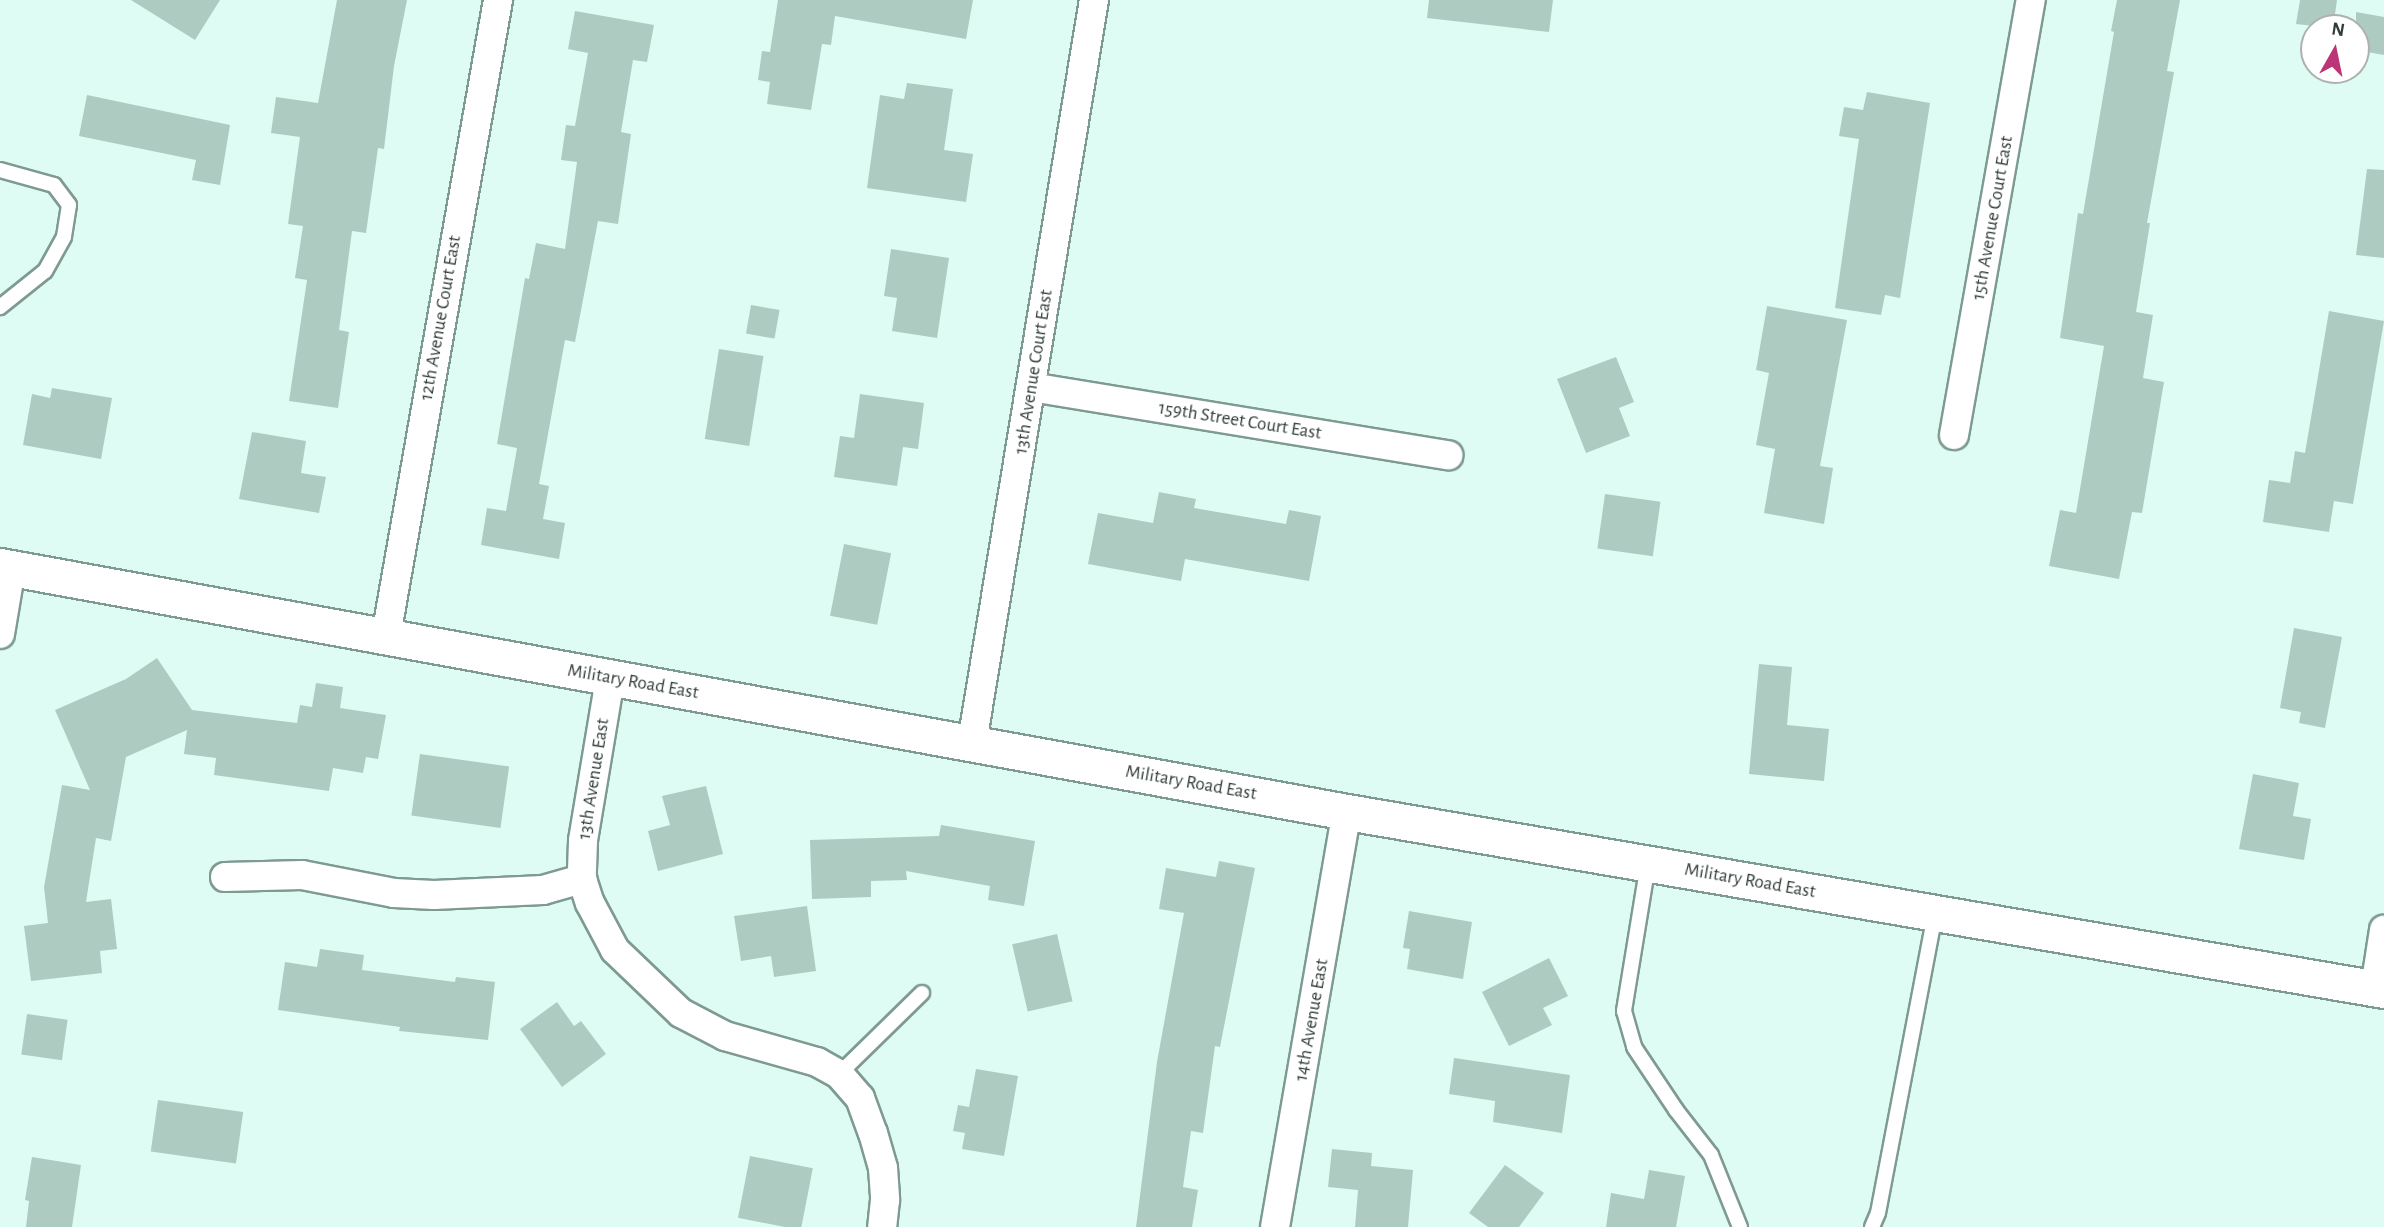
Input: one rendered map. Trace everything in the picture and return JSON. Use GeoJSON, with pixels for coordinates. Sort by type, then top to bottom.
{"type":"FeatureCollection","features":[{"type":"Feature","properties":{"kind":"street","name":"12th Avenue Court East"},"geometry":{"type":"LineString","coordinates":[[386,636],[498,0]]}},
{"type":"Feature","properties":{"kind":"street","name":"13th Avenue Court East"},"geometry":{"type":"LineString","coordinates":[[972,743],[1094,0]]}},
{"type":"Feature","properties":{"kind":"street","name":"15th Avenue Court East"},"geometry":{"type":"LineString","coordinates":[[1954,435],[2031,0]]}},
{"type":"Feature","properties":{"kind":"street","name":"159th Street Court East"},"geometry":{"type":"LineString","coordinates":[[1031,387],[1448,455]]}},
{"type":"Feature","properties":{"kind":"street","name":"Military Road East"},"geometry":{"type":"LineString","coordinates":[[6,567],[1347,812],[2379,989]]}},
{"type":"Feature","properties":{"kind":"street"},"geometry":{"type":"LineString","coordinates":[[0,634],[6,567]]}},
{"type":"Feature","properties":{"kind":"street","name":"13th Avenue East"},"geometry":{"type":"LineString","coordinates":[[582,879],[583,841],[610,679]]}},
{"type":"Feature","properties":{"kind":"street","name":"14th Avenue East"},"geometry":{"type":"LineString","coordinates":[[1275,1227],[1347,812]]}},
{"type":"Feature","properties":{"kind":"street"},"geometry":{"type":"LineString","coordinates":[[225,877],[302,876],[394,893],[434,895],[543,890],[582,879],[590,902],[615,950],[681,1013],[725,1036],[817,1062],[839,1074],[860,1098],[883,1168],[885,1200],[882,1227]]}},
{"type":"Feature","properties":{"kind":"street"},"geometry":{"type":"LineString","coordinates":[[2379,989],[2384,930]]}},
{"type":"Feature","properties":{"kind":"lane"},"geometry":{"type":"LineString","coordinates":[[0,170],[54,185],[69,205],[64,237],[45,271],[0,307]]}},
{"type":"Feature","properties":{"kind":"lane"},"geometry":{"type":"LineString","coordinates":[[1648,864],[1624,1011],[1634,1047],[1676,1110],[1711,1155],[1740,1227]]}},
{"type":"Feature","properties":{"kind":"lane"},"geometry":{"type":"LineString","coordinates":[[1872,1227],[1878,1213],[1935,913]]}},
{"type":"Feature","properties":{"kind":"lane"},"geometry":{"type":"LineString","coordinates":[[839,1074],[922,993]]}},
{"type":"Feature","properties":{"kind":"building"},"geometry":{"type":"Polygon","coordinates":[[[131,0],[220,0],[195,40],[131,0]]]}},
{"type":"Feature","properties":{"kind":"building"},"geometry":{"type":"Polygon","coordinates":[[[337,0],[407,0],[394,66],[384,149],[378,148],[366,233],[352,231],[339,330],[349,332],[338,408],[289,401],[307,280],[295,278],[303,226],[288,224],[300,137],[271,133],[276,97],[318,103],[337,0]]]}},
{"type":"Feature","properties":{"kind":"building"},"geometry":{"type":"Polygon","coordinates":[[[778,0],[973,0],[966,39],[835,16],[831,45],[822,44],[811,110],[767,104],[770,82],[758,80],[762,51],[770,52],[778,0]]]}},
{"type":"Feature","properties":{"kind":"building"},"geometry":{"type":"Polygon","coordinates":[[[1429,0],[1553,0],[1549,32],[1427,18],[1429,0]]]}},
{"type":"Feature","properties":{"kind":"building"},"geometry":{"type":"Polygon","coordinates":[[[2117,0],[2180,0],[2167,71],[2174,72],[2147,223],[2150,223],[2136,312],[2153,315],[2143,378],[2164,382],[2142,513],[2132,512],[2119,579],[2049,566],[2060,510],[2076,513],[2104,346],[2060,338],[2078,213],[2083,214],[2117,0]]]}},
{"type":"Feature","properties":{"kind":"building"},"geometry":{"type":"Polygon","coordinates":[[[2300,0],[2337,0],[2335,14],[2300,14],[2300,24],[2296,24],[2300,0]]]}},
{"type":"Feature","properties":{"kind":"building"},"geometry":{"type":"Polygon","coordinates":[[[575,11],[654,25],[647,62],[633,60],[621,132],[631,134],[618,224],[598,221],[575,342],[565,340],[539,484],[549,486],[543,519],[565,523],[559,559],[481,545],[487,508],[506,511],[517,448],[497,444],[525,278],[529,279],[536,243],[565,249],[577,162],[561,160],[566,125],[575,126],[588,53],[568,49],[575,11]]]}},
{"type":"Feature","properties":{"kind":"building"},"geometry":{"type":"Polygon","coordinates":[[[2370,14],[2384,17],[2384,55],[2370,52],[2370,14]]]}},
{"type":"Feature","properties":{"kind":"building"},"geometry":{"type":"Polygon","coordinates":[[[907,83],[953,89],[944,150],[973,154],[966,202],[867,188],[880,95],[904,99],[907,83]]]}},
{"type":"Feature","properties":{"kind":"building"},"geometry":{"type":"Polygon","coordinates":[[[1867,92],[1930,103],[1900,298],[1885,295],[1881,315],[1835,308],[1859,139],[1839,136],[1844,107],[1863,110],[1867,92]]]}},
{"type":"Feature","properties":{"kind":"building"},"geometry":{"type":"Polygon","coordinates":[[[87,95],[230,125],[220,185],[192,180],[196,160],[79,136],[87,95]]]}},
{"type":"Feature","properties":{"kind":"building"},"geometry":{"type":"Polygon","coordinates":[[[2367,169],[2384,170],[2384,258],[2356,255],[2367,169]]]}},
{"type":"Feature","properties":{"kind":"building"},"geometry":{"type":"Polygon","coordinates":[[[891,249],[949,258],[937,338],[892,331],[897,298],[884,296],[891,249]]]}},
{"type":"Feature","properties":{"kind":"building"},"geometry":{"type":"Polygon","coordinates":[[[751,305],[780,310],[775,339],[746,334],[751,305]]]}},
{"type":"Feature","properties":{"kind":"building"},"geometry":{"type":"Polygon","coordinates":[[[1767,306],[1847,320],[1820,466],[1833,468],[1824,524],[1764,513],[1775,449],[1756,445],[1769,373],[1756,370],[1767,306]]]}},
{"type":"Feature","properties":{"kind":"building"},"geometry":{"type":"Polygon","coordinates":[[[2329,311],[2384,321],[2353,504],[2334,501],[2329,532],[2263,522],[2269,480],[2290,483],[2295,451],[2305,453],[2329,311]]]}},
{"type":"Feature","properties":{"kind":"building"},"geometry":{"type":"Polygon","coordinates":[[[719,349],[763,356],[749,446],[705,439],[719,349]]]}},
{"type":"Feature","properties":{"kind":"building"},"geometry":{"type":"Polygon","coordinates":[[[1616,357],[1634,402],[1619,408],[1630,436],[1586,453],[1557,379],[1616,357]]]}},
{"type":"Feature","properties":{"kind":"building"},"geometry":{"type":"Polygon","coordinates":[[[52,388],[112,398],[101,459],[23,445],[32,394],[50,398],[52,388]]]}},
{"type":"Feature","properties":{"kind":"building"},"geometry":{"type":"Polygon","coordinates":[[[860,394],[924,403],[918,449],[903,447],[897,486],[834,477],[840,436],[854,438],[860,394]]]}},
{"type":"Feature","properties":{"kind":"building"},"geometry":{"type":"Polygon","coordinates":[[[252,432],[306,441],[301,473],[326,477],[319,513],[239,499],[252,432]]]}},
{"type":"Feature","properties":{"kind":"building"},"geometry":{"type":"Polygon","coordinates":[[[1159,492],[1196,499],[1194,508],[1286,524],[1289,510],[1321,516],[1309,581],[1185,559],[1181,581],[1088,564],[1098,513],[1153,523],[1159,492]]]}},
{"type":"Feature","properties":{"kind":"building"},"geometry":{"type":"Polygon","coordinates":[[[1605,494],[1660,502],[1653,556],[1597,548],[1605,494]]]}},
{"type":"Feature","properties":{"kind":"building"},"geometry":{"type":"Polygon","coordinates":[[[844,544],[891,553],[877,625],[830,616],[844,544]]]}},
{"type":"Feature","properties":{"kind":"building"},"geometry":{"type":"Polygon","coordinates":[[[2294,628],[2342,637],[2325,728],[2299,723],[2301,712],[2280,708],[2294,628]]]}},
{"type":"Feature","properties":{"kind":"building"},"geometry":{"type":"Polygon","coordinates":[[[157,658],[192,710],[297,723],[300,705],[312,707],[316,683],[343,687],[340,708],[386,715],[378,759],[366,757],[363,773],[333,768],[329,791],[214,775],[216,758],[184,754],[187,730],[126,757],[111,841],[96,838],[86,902],[111,899],[117,949],[100,951],[102,973],[31,981],[24,926],[48,923],[44,887],[62,785],[90,790],[55,710],[126,679],[157,658]]]}},
{"type":"Feature","properties":{"kind":"building"},"geometry":{"type":"Polygon","coordinates":[[[1759,664],[1792,667],[1787,725],[1829,729],[1824,781],[1749,774],[1759,664]]]}},
{"type":"Feature","properties":{"kind":"building"},"geometry":{"type":"Polygon","coordinates":[[[420,754],[509,767],[500,828],[411,815],[420,754]]]}},
{"type":"Feature","properties":{"kind":"building"},"geometry":{"type":"Polygon","coordinates":[[[2253,774],[2299,783],[2293,816],[2311,819],[2304,860],[2239,849],[2253,774]]]}},
{"type":"Feature","properties":{"kind":"building"},"geometry":{"type":"Polygon","coordinates":[[[706,786],[723,854],[658,871],[648,831],[670,825],[662,796],[706,786]]]}},
{"type":"Feature","properties":{"kind":"building"},"geometry":{"type":"Polygon","coordinates":[[[941,825],[1035,841],[1024,906],[988,900],[990,886],[906,871],[907,880],[871,881],[871,897],[812,899],[810,840],[939,836],[941,825]]]}},
{"type":"Feature","properties":{"kind":"building"},"geometry":{"type":"Polygon","coordinates":[[[1219,861],[1255,868],[1220,1047],[1215,1046],[1203,1133],[1191,1131],[1183,1187],[1198,1190],[1192,1227],[1136,1227],[1157,1062],[1184,913],[1159,909],[1166,868],[1216,877],[1219,861]]]}},
{"type":"Feature","properties":{"kind":"building"},"geometry":{"type":"Polygon","coordinates":[[[807,906],[816,971],[774,977],[771,956],[741,961],[734,916],[807,906]]]}},
{"type":"Feature","properties":{"kind":"building"},"geometry":{"type":"Polygon","coordinates":[[[1409,911],[1472,922],[1463,979],[1407,969],[1410,949],[1403,948],[1409,911]]]}},
{"type":"Feature","properties":{"kind":"building"},"geometry":{"type":"Polygon","coordinates":[[[1057,934],[1073,1001],[1028,1012],[1012,944],[1057,934]]]}},
{"type":"Feature","properties":{"kind":"building"},"geometry":{"type":"Polygon","coordinates":[[[320,949],[364,955],[362,970],[455,982],[456,977],[495,982],[488,1040],[399,1031],[400,1027],[278,1010],[285,962],[317,967],[320,949]]]}},
{"type":"Feature","properties":{"kind":"building"},"geometry":{"type":"Polygon","coordinates":[[[1549,958],[1568,996],[1543,1008],[1552,1025],[1509,1046],[1482,992],[1549,958]]]}},
{"type":"Feature","properties":{"kind":"building"},"geometry":{"type":"Polygon","coordinates":[[[557,1002],[574,1026],[581,1021],[606,1054],[562,1087],[520,1029],[557,1002]]]}},
{"type":"Feature","properties":{"kind":"building"},"geometry":{"type":"Polygon","coordinates":[[[27,1014],[68,1020],[62,1060],[21,1055],[27,1014]]]}},
{"type":"Feature","properties":{"kind":"building"},"geometry":{"type":"Polygon","coordinates":[[[1454,1058],[1570,1075],[1562,1133],[1493,1122],[1495,1101],[1449,1094],[1454,1058]]]}},
{"type":"Feature","properties":{"kind":"building"},"geometry":{"type":"Polygon","coordinates":[[[976,1069],[1018,1076],[1004,1156],[962,1149],[965,1133],[953,1131],[958,1105],[969,1107],[976,1069]]]}},
{"type":"Feature","properties":{"kind":"building"},"geometry":{"type":"Polygon","coordinates":[[[158,1100],[243,1112],[236,1163],[151,1151],[158,1100]]]}},
{"type":"Feature","properties":{"kind":"building"},"geometry":{"type":"Polygon","coordinates":[[[1332,1149],[1372,1153],[1371,1166],[1413,1170],[1408,1227],[1355,1227],[1358,1190],[1328,1187],[1332,1149]]]}},
{"type":"Feature","properties":{"kind":"building"},"geometry":{"type":"Polygon","coordinates":[[[750,1156],[813,1168],[801,1227],[785,1227],[738,1218],[750,1156]]]}},
{"type":"Feature","properties":{"kind":"building"},"geometry":{"type":"Polygon","coordinates":[[[32,1157],[81,1165],[72,1227],[26,1227],[29,1201],[25,1200],[32,1157]]]}},
{"type":"Feature","properties":{"kind":"building"},"geometry":{"type":"Polygon","coordinates":[[[1505,1165],[1544,1193],[1519,1227],[1488,1227],[1469,1213],[1505,1165]]]}},
{"type":"Feature","properties":{"kind":"building"},"geometry":{"type":"Polygon","coordinates":[[[1649,1170],[1685,1176],[1676,1227],[1606,1227],[1611,1193],[1644,1199],[1649,1170]]]}}]}
